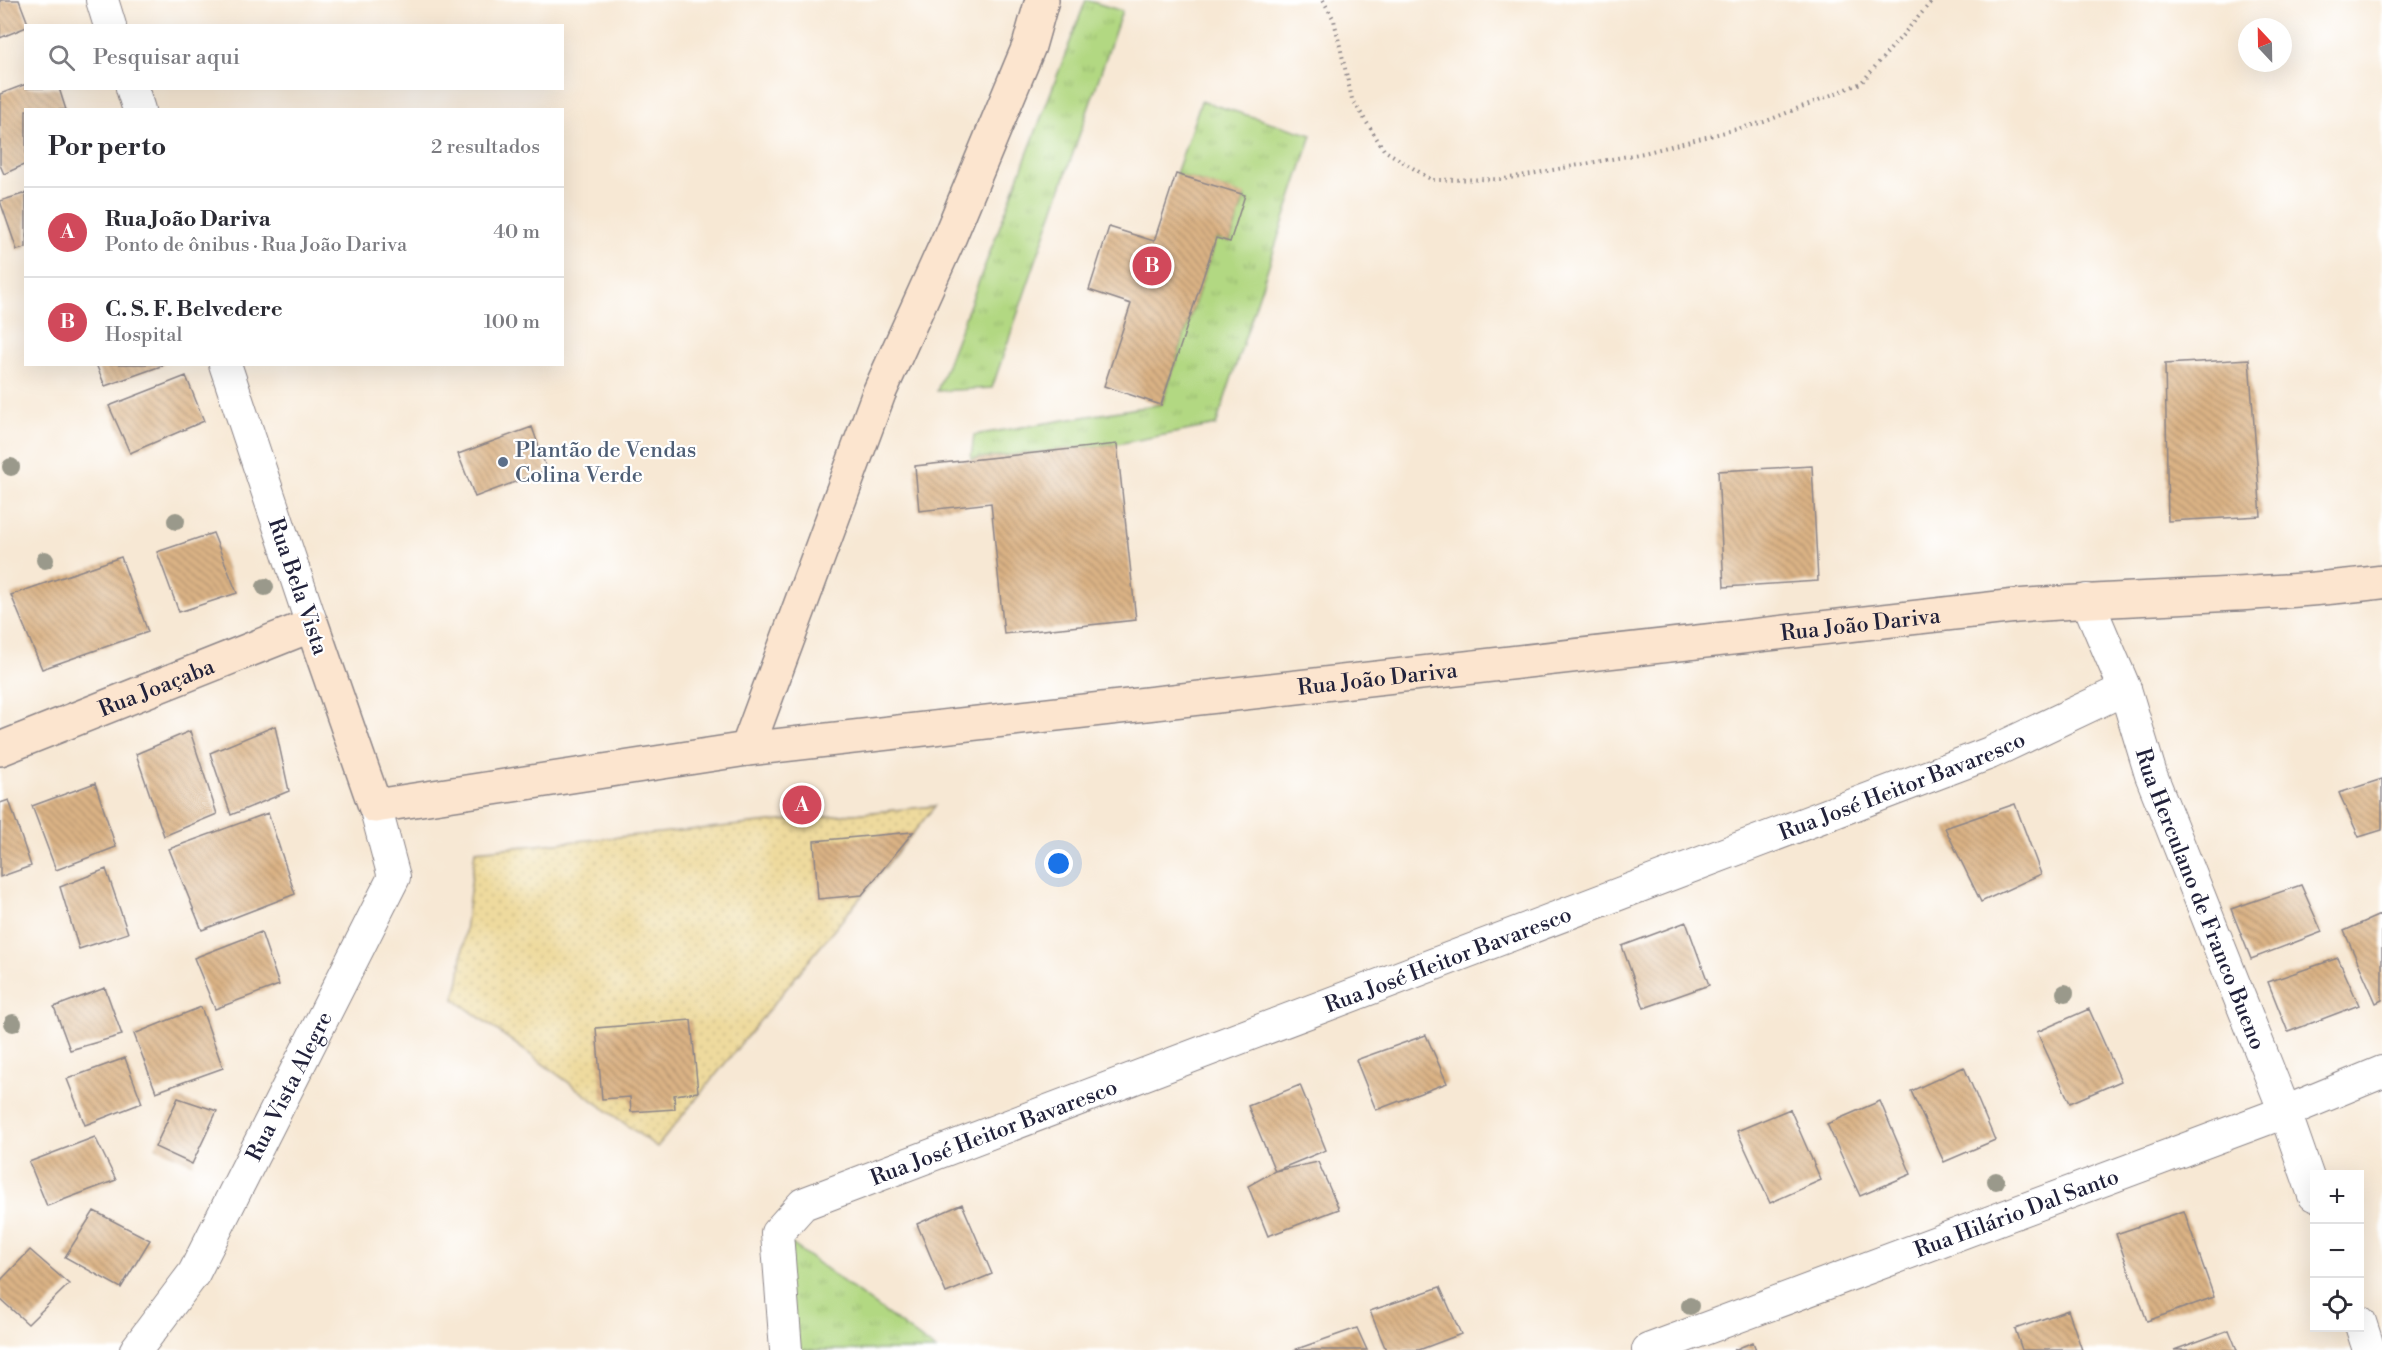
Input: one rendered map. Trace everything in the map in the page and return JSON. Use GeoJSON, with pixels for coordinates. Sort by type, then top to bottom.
{"type":"FeatureCollection","features":[{"type":"Feature","properties":{"kind":"street"},"geometry":{"type":"LineString","coordinates":[[102,0],[109,24]]}},
{"type":"Feature","properties":{"kind":"street"},"geometry":{"type":"LineString","coordinates":[[747,749],[879,393],[981,162],[1029,46],[1042,0]]}},
{"type":"Feature","properties":{"kind":"street"},"geometry":{"type":"LineString","coordinates":[[133,90],[138,108]]}},
{"type":"Feature","properties":{"kind":"street","name":"Rua Bela Vista"},"geometry":{"type":"LineString","coordinates":[[226,366],[375,806]]}},
{"type":"Feature","properties":{"kind":"street","name":"Rua João Dariva"},"geometry":{"type":"LineString","coordinates":[[375,806],[747,749],[2087,600],[2314,591],[2382,582]]}},
{"type":"Feature","properties":{"kind":"street","name":"Rua Herculano de Franco Bueno"},"geometry":{"type":"LineString","coordinates":[[2087,600],[2125,689],[2151,775],[2285,1112],[2310,1184]]}},
{"type":"Feature","properties":{"kind":"street","name":"Rua Joaçaba"},"geometry":{"type":"LineString","coordinates":[[0,749],[312,625]]}},
{"type":"Feature","properties":{"kind":"street","name":"Rua José Heitor Bavaresco"},"geometry":{"type":"LineString","coordinates":[[786,1350],[777,1233],[803,1204],[1990,753],[2125,689]]}},
{"type":"Feature","properties":{"kind":"street","name":"Rua Vista Alegre"},"geometry":{"type":"LineString","coordinates":[[136,1350],[194,1273],[394,877],[375,806]]}},
{"type":"Feature","properties":{"kind":"street","name":"Rua Hilário Dal Santo"},"geometry":{"type":"LineString","coordinates":[[1648,1350],[2285,1112],[2382,1072]]}},
{"type":"Feature","properties":{"kind":"street"},"geometry":{"type":"LineString","coordinates":[[2363,1332],[2369,1350]]}},
{"type":"Feature","properties":{"kind":"path"},"geometry":{"type":"LineString","coordinates":[[1323,0],[1334,20],[1352,99],[1384,150],[1432,180],[1504,179],[1644,153],[1764,122],[1861,83],[1933,0]]}},
{"type":"Feature","properties":{"kind":"green space"},"geometry":{"type":"Polygon","coordinates":[[[1086,0],[1122,11],[992,388],[937,391],[1086,0]]]}},
{"type":"Feature","properties":{"kind":"green space"},"geometry":{"type":"Polygon","coordinates":[[[1201,101],[1312,135],[1216,425],[1117,444],[971,459],[974,435],[1162,404],[1216,238],[1230,242],[1245,196],[1176,174],[1201,101]]]}},
{"type":"Feature","properties":{"kind":"green space"},"geometry":{"type":"Polygon","coordinates":[[[777,1233],[936,1350],[786,1350],[777,1233]]]}},
{"type":"Feature","properties":{"kind":"sand"},"geometry":{"type":"Polygon","coordinates":[[[935,806],[657,1147],[454,999],[459,980],[475,851],[935,806]]]}},
{"type":"Feature","properties":{"kind":"building"},"geometry":{"type":"Polygon","coordinates":[[[0,0],[19,0],[28,24],[24,24],[24,28],[0,38],[0,0]]]}},
{"type":"Feature","properties":{"kind":"building"},"geometry":{"type":"Polygon","coordinates":[[[24,85],[24,90],[60,90],[65,108],[24,108],[24,165],[4,174],[0,165],[0,94],[24,85]]]}},
{"type":"Feature","properties":{"kind":"building"},"geometry":{"type":"Polygon","coordinates":[[[1176,174],[1245,195],[1230,242],[1216,238],[1161,405],[1104,386],[1131,304],[1089,290],[1109,227],[1154,241],[1176,174]]]}},
{"type":"Feature","properties":{"kind":"building"},"geometry":{"type":"Polygon","coordinates":[[[24,194],[24,248],[17,250],[0,201],[24,194]]]}},
{"type":"Feature","properties":{"kind":"building"},"geometry":{"type":"Polygon","coordinates":[[[2249,359],[2261,516],[2168,521],[2165,364],[2249,359]]]}},
{"type":"Feature","properties":{"kind":"building"},"geometry":{"type":"Polygon","coordinates":[[[97,366],[161,366],[105,386],[97,366]]]}},
{"type":"Feature","properties":{"kind":"building"},"geometry":{"type":"Polygon","coordinates":[[[186,376],[204,421],[130,453],[109,406],[186,376]]]}},
{"type":"Feature","properties":{"kind":"building","name":"Plantão de Vendas Colina Verde"},"geometry":{"type":"Polygon","coordinates":[[[532,427],[547,470],[475,497],[458,454],[532,427]]]}},
{"type":"Feature","properties":{"kind":"building"},"geometry":{"type":"Polygon","coordinates":[[[1117,444],[1136,620],[1004,634],[991,503],[919,511],[915,466],[1117,444]]]}},
{"type":"Feature","properties":{"kind":"building"},"geometry":{"type":"Polygon","coordinates":[[[1812,466],[1818,581],[1724,587],[1718,471],[1812,466]]]}},
{"type":"Feature","properties":{"kind":"building"},"geometry":{"type":"Polygon","coordinates":[[[213,533],[237,593],[179,612],[157,552],[213,533]]]}},
{"type":"Feature","properties":{"kind":"building"},"geometry":{"type":"Polygon","coordinates":[[[121,557],[148,632],[42,669],[11,595],[121,557]]]}},
{"type":"Feature","properties":{"kind":"building"},"geometry":{"type":"Polygon","coordinates":[[[275,726],[289,791],[231,815],[210,753],[275,726]]]}},
{"type":"Feature","properties":{"kind":"building"},"geometry":{"type":"Polygon","coordinates":[[[190,731],[217,814],[164,836],[136,754],[190,731]]]}},
{"type":"Feature","properties":{"kind":"building"},"geometry":{"type":"Polygon","coordinates":[[[2382,779],[2382,830],[2359,837],[2339,793],[2382,779]]]}},
{"type":"Feature","properties":{"kind":"building"},"geometry":{"type":"Polygon","coordinates":[[[95,783],[116,847],[56,870],[32,806],[95,783]]]}},
{"type":"Feature","properties":{"kind":"building"},"geometry":{"type":"Polygon","coordinates":[[[9,800],[31,866],[0,877],[0,803],[9,800]]]}},
{"type":"Feature","properties":{"kind":"building"},"geometry":{"type":"Polygon","coordinates":[[[2015,804],[2041,874],[1981,902],[1945,828],[2015,804]]]}},
{"type":"Feature","properties":{"kind":"building"},"geometry":{"type":"Polygon","coordinates":[[[268,813],[295,894],[202,930],[169,849],[268,813]]]}},
{"type":"Feature","properties":{"kind":"building"},"geometry":{"type":"Polygon","coordinates":[[[913,832],[862,895],[818,899],[814,841],[913,832]]]}},
{"type":"Feature","properties":{"kind":"building"},"geometry":{"type":"Polygon","coordinates":[[[106,869],[128,933],[79,949],[60,887],[106,869]]]}},
{"type":"Feature","properties":{"kind":"building"},"geometry":{"type":"Polygon","coordinates":[[[2301,885],[2322,932],[2251,959],[2231,909],[2301,885]]]}},
{"type":"Feature","properties":{"kind":"building"},"geometry":{"type":"Polygon","coordinates":[[[2382,914],[2382,1000],[2376,1003],[2344,931],[2382,914]]]}},
{"type":"Feature","properties":{"kind":"building"},"geometry":{"type":"Polygon","coordinates":[[[1686,922],[1709,985],[1644,1008],[1622,946],[1686,922]]]}},
{"type":"Feature","properties":{"kind":"building"},"geometry":{"type":"Polygon","coordinates":[[[261,932],[279,985],[215,1009],[194,958],[261,932]]]}},
{"type":"Feature","properties":{"kind":"building"},"geometry":{"type":"Polygon","coordinates":[[[2338,958],[2359,1005],[2288,1032],[2268,982],[2338,958]]]}},
{"type":"Feature","properties":{"kind":"building"},"geometry":{"type":"Polygon","coordinates":[[[105,988],[122,1035],[70,1050],[54,1007],[105,988]]]}},
{"type":"Feature","properties":{"kind":"building"},"geometry":{"type":"Polygon","coordinates":[[[201,1007],[223,1068],[156,1092],[134,1034],[201,1007]]]}},
{"type":"Feature","properties":{"kind":"building"},"geometry":{"type":"Polygon","coordinates":[[[2089,1009],[2121,1081],[2070,1103],[2037,1032],[2089,1009]]]}},
{"type":"Feature","properties":{"kind":"building"},"geometry":{"type":"Polygon","coordinates":[[[691,1020],[698,1092],[674,1095],[675,1109],[631,1112],[630,1097],[602,1099],[596,1028],[691,1020]]]}},
{"type":"Feature","properties":{"kind":"building"},"geometry":{"type":"Polygon","coordinates":[[[1426,1035],[1447,1083],[1376,1110],[1356,1060],[1426,1035]]]}},
{"type":"Feature","properties":{"kind":"building"},"geometry":{"type":"Polygon","coordinates":[[[125,1058],[142,1103],[85,1125],[67,1079],[125,1058]]]}},
{"type":"Feature","properties":{"kind":"building"},"geometry":{"type":"Polygon","coordinates":[[[1964,1067],[1995,1140],[1944,1162],[1911,1091],[1964,1067]]]}},
{"type":"Feature","properties":{"kind":"building"},"geometry":{"type":"Polygon","coordinates":[[[1300,1085],[1326,1150],[1275,1171],[1248,1106],[1300,1085]]]}},
{"type":"Feature","properties":{"kind":"building"},"geometry":{"type":"Polygon","coordinates":[[[178,1098],[217,1111],[192,1164],[155,1147],[178,1098]]]}},
{"type":"Feature","properties":{"kind":"building"},"geometry":{"type":"Polygon","coordinates":[[[1880,1101],[1911,1174],[1860,1196],[1827,1124],[1880,1101]]]}},
{"type":"Feature","properties":{"kind":"building"},"geometry":{"type":"Polygon","coordinates":[[[1790,1109],[1821,1180],[1770,1203],[1737,1131],[1790,1109]]]}},
{"type":"Feature","properties":{"kind":"building"},"geometry":{"type":"Polygon","coordinates":[[[95,1137],[116,1180],[47,1206],[29,1162],[95,1137]]]}},
{"type":"Feature","properties":{"kind":"building"},"geometry":{"type":"Polygon","coordinates":[[[1318,1162],[1339,1209],[1268,1236],[1248,1186],[1275,1171],[1318,1162]]]}},
{"type":"Feature","properties":{"kind":"building"},"geometry":{"type":"Polygon","coordinates":[[[962,1204],[992,1274],[946,1293],[917,1224],[962,1204]]]}},
{"type":"Feature","properties":{"kind":"building"},"geometry":{"type":"Polygon","coordinates":[[[94,1211],[150,1240],[121,1288],[65,1257],[94,1211]]]}},
{"type":"Feature","properties":{"kind":"building"},"geometry":{"type":"Polygon","coordinates":[[[2184,1211],[2214,1297],[2147,1321],[2116,1234],[2184,1211]]]}},
{"type":"Feature","properties":{"kind":"building"},"geometry":{"type":"Polygon","coordinates":[[[30,1250],[69,1284],[28,1324],[0,1299],[0,1281],[30,1250]]]}},
{"type":"Feature","properties":{"kind":"building"},"geometry":{"type":"Polygon","coordinates":[[[1440,1287],[1461,1334],[1419,1350],[1386,1350],[1370,1311],[1440,1287]]]}},
{"type":"Feature","properties":{"kind":"building"},"geometry":{"type":"Polygon","coordinates":[[[2068,1310],[2082,1350],[2022,1350],[2015,1329],[2068,1310]]]}},
{"type":"Feature","properties":{"kind":"building"},"geometry":{"type":"Polygon","coordinates":[[[1357,1328],[1367,1350],[1294,1350],[1357,1328]]]}},
{"type":"Feature","properties":{"kind":"building"},"geometry":{"type":"Polygon","coordinates":[[[2229,1330],[2237,1350],[2174,1350],[2229,1330]]]}},
{"type":"Feature","properties":{"kind":"building"},"geometry":{"type":"Polygon","coordinates":[[[1753,1342],[1756,1350],[1734,1350],[1753,1342]]]}},
{"type":"Feature","properties":{"kind":"place","name":"C. S. F. Belvedere"},"geometry":{"type":"Point","coordinates":[1152,266]}},
{"type":"Feature","properties":{"kind":"place","name":"Plantão de Vendas Colina Verde"},"geometry":{"type":"Point","coordinates":[503,462]}},
{"type":"Feature","properties":{"kind":"place","name":"Rua João Dariva"},"geometry":{"type":"Point","coordinates":[802,805]}}]}
